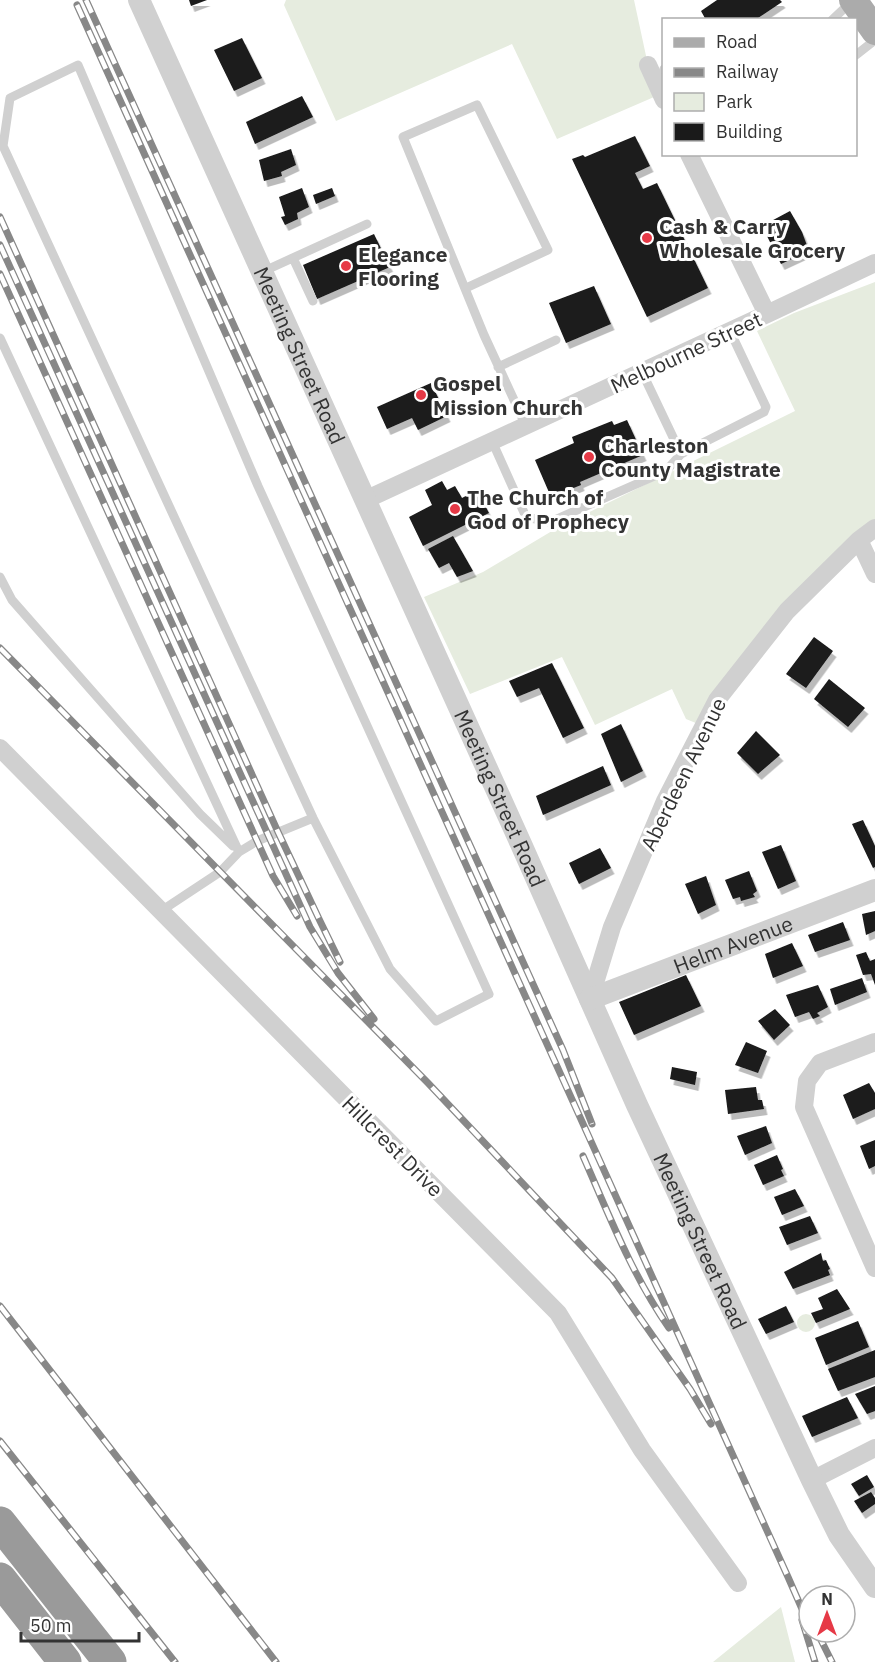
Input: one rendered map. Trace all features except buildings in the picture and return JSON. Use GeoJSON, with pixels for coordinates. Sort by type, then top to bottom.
{"type":"FeatureCollection","features":[{"type":"Feature","properties":{"kind":"highway"},"geometry":{"type":"LineString","coordinates":[[0,1523],[111,1662]]}},
{"type":"Feature","properties":{"kind":"highway"},"geometry":{"type":"LineString","coordinates":[[0,1579],[65,1662]]}},
{"type":"Feature","properties":{"kind":"main road"},"geometry":{"type":"LineString","coordinates":[[853,0],[875,31]]}},
{"type":"Feature","properties":{"kind":"street","name":"Meeting Street Road"},"geometry":{"type":"LineString","coordinates":[[139,0],[647,1126],[839,1535],[875,1587]]}},
{"type":"Feature","properties":{"kind":"street"},"geometry":{"type":"LineString","coordinates":[[656,67],[662,97]]}},
{"type":"Feature","properties":{"kind":"street"},"geometry":{"type":"LineString","coordinates":[[690,156],[767,314]]}},
{"type":"Feature","properties":{"kind":"street","name":"Melbourne Street"},"geometry":{"type":"LineString","coordinates":[[365,500],[730,332],[875,262]]}},
{"type":"Feature","properties":{"kind":"street","name":"Aberdeen Avenue"},"geometry":{"type":"LineString","coordinates":[[590,999],[612,927],[661,810],[717,700],[787,612],[859,540],[875,528]]}},
{"type":"Feature","properties":{"kind":"street"},"geometry":{"type":"LineString","coordinates":[[859,540],[875,574]]}},
{"type":"Feature","properties":{"kind":"street","name":"Hillcrest Drive"},"geometry":{"type":"LineString","coordinates":[[0,748],[558,1313],[642,1450],[738,1583]]}},
{"type":"Feature","properties":{"kind":"street","name":"Helm Avenue"},"geometry":{"type":"LineString","coordinates":[[590,999],[875,890]]}},
{"type":"Feature","properties":{"kind":"street"},"geometry":{"type":"LineString","coordinates":[[875,1042],[820,1063],[807,1081],[804,1107],[875,1268]]}},
{"type":"Feature","properties":{"kind":"street"},"geometry":{"type":"LineString","coordinates":[[812,1480],[875,1448]]}},
{"type":"Feature","properties":{"kind":"lane"},"geometry":{"type":"LineString","coordinates":[[834,18],[853,0]]}},
{"type":"Feature","properties":{"kind":"lane"},"geometry":{"type":"LineString","coordinates":[[857,54],[875,40]]}},
{"type":"Feature","properties":{"kind":"lane"},"geometry":{"type":"LineString","coordinates":[[78,65],[258,486],[489,994],[436,1021],[390,969],[313,818],[3,146],[10,98],[78,65]]}},
{"type":"Feature","properties":{"kind":"lane"},"geometry":{"type":"LineString","coordinates":[[466,288],[548,250],[477,105],[403,137],[498,367],[526,426]]}},
{"type":"Feature","properties":{"kind":"lane"},"geometry":{"type":"LineString","coordinates":[[262,272],[367,224]]}},
{"type":"Feature","properties":{"kind":"lane"},"geometry":{"type":"LineString","coordinates":[[293,258],[313,301]]}},
{"type":"Feature","properties":{"kind":"lane"},"geometry":{"type":"LineString","coordinates":[[492,441],[526,517],[550,522],[666,471],[681,454],[764,412],[766,407],[730,332]]}},
{"type":"Feature","properties":{"kind":"lane"},"geometry":{"type":"LineString","coordinates":[[0,338],[239,852]]}},
{"type":"Feature","properties":{"kind":"lane"},"geometry":{"type":"LineString","coordinates":[[498,367],[556,340]]}},
{"type":"Feature","properties":{"kind":"lane"},"geometry":{"type":"LineString","coordinates":[[642,372],[681,454]]}},
{"type":"Feature","properties":{"kind":"lane"},"geometry":{"type":"LineString","coordinates":[[0,577],[12,600],[200,814],[239,852]]}},
{"type":"Feature","properties":{"kind":"lane"},"geometry":{"type":"LineString","coordinates":[[161,911],[220,872],[239,852],[257,841],[313,818]]}},
{"type":"Feature","properties":{"kind":"green space"},"geometry":{"type":"Polygon","coordinates":[[[286,0],[634,0],[648,65],[661,94],[557,139],[512,44],[336,121],[284,5],[286,0]]]}},
{"type":"Feature","properties":{"kind":"green space"},"geometry":{"type":"Polygon","coordinates":[[[875,282],[875,528],[787,612],[703,726],[686,719],[672,689],[595,725],[562,657],[470,694],[424,597],[483,572],[557,528],[795,411],[757,331],[794,313],[875,282]]]}},
{"type":"Feature","properties":{"kind":"green space"},"geometry":{"type":"Polygon","coordinates":[[[802,1314],[810,1314],[815,1319],[813,1330],[802,1332],[797,1327],[797,1319],[802,1314]]]}},
{"type":"Feature","properties":{"kind":"green space"},"geometry":{"type":"Polygon","coordinates":[[[781,1607],[795,1662],[713,1662],[781,1607]]]}},
{"type":"Feature","properties":{"kind":"railway"},"geometry":{"type":"LineString","coordinates":[[86,0],[563,1050],[592,1124]]}},
{"type":"Feature","properties":{"kind":"railway"},"geometry":{"type":"LineString","coordinates":[[77,5],[797,1598]]}},
{"type":"Feature","properties":{"kind":"railway"},"geometry":{"type":"LineString","coordinates":[[0,217],[278,832],[340,962]]}},
{"type":"Feature","properties":{"kind":"railway"},"geometry":{"type":"LineString","coordinates":[[0,245],[310,927],[338,973],[374,1019]]}},
{"type":"Feature","properties":{"kind":"railway"},"geometry":{"type":"LineString","coordinates":[[0,274],[273,876],[297,916]]}},
{"type":"Feature","properties":{"kind":"railway"},"geometry":{"type":"LineString","coordinates":[[0,648],[428,1083],[612,1278],[690,1389],[711,1424]]}},
{"type":"Feature","properties":{"kind":"railway"},"geometry":{"type":"LineString","coordinates":[[583,1156],[632,1266],[669,1328]]}},
{"type":"Feature","properties":{"kind":"railway"},"geometry":{"type":"LineString","coordinates":[[0,1306],[276,1662]]}},
{"type":"Feature","properties":{"kind":"railway"},"geometry":{"type":"LineString","coordinates":[[0,1441],[175,1662]]}},
{"type":"Feature","properties":{"kind":"railway"},"geometry":{"type":"LineString","coordinates":[[809,1644],[815,1662]]}},
{"type":"Feature","properties":{"kind":"railway"},"geometry":{"type":"LineString","coordinates":[[823,1644],[832,1662]]}},
{"type":"Feature","properties":{"kind":"place","name":"Cash & Carry Wholesale Grocery"},"geometry":{"type":"Point","coordinates":[647,238]}},
{"type":"Feature","properties":{"kind":"place","name":"Elegance Flooring"},"geometry":{"type":"Point","coordinates":[346,266]}},
{"type":"Feature","properties":{"kind":"place","name":"Gospel Mission Church"},"geometry":{"type":"Point","coordinates":[421,395]}},
{"type":"Feature","properties":{"kind":"place","name":"Charleston County Magistrate"},"geometry":{"type":"Point","coordinates":[589,457]}},
{"type":"Feature","properties":{"kind":"place","name":"The Church of God of Prophecy"},"geometry":{"type":"Point","coordinates":[455,509]}}]}
